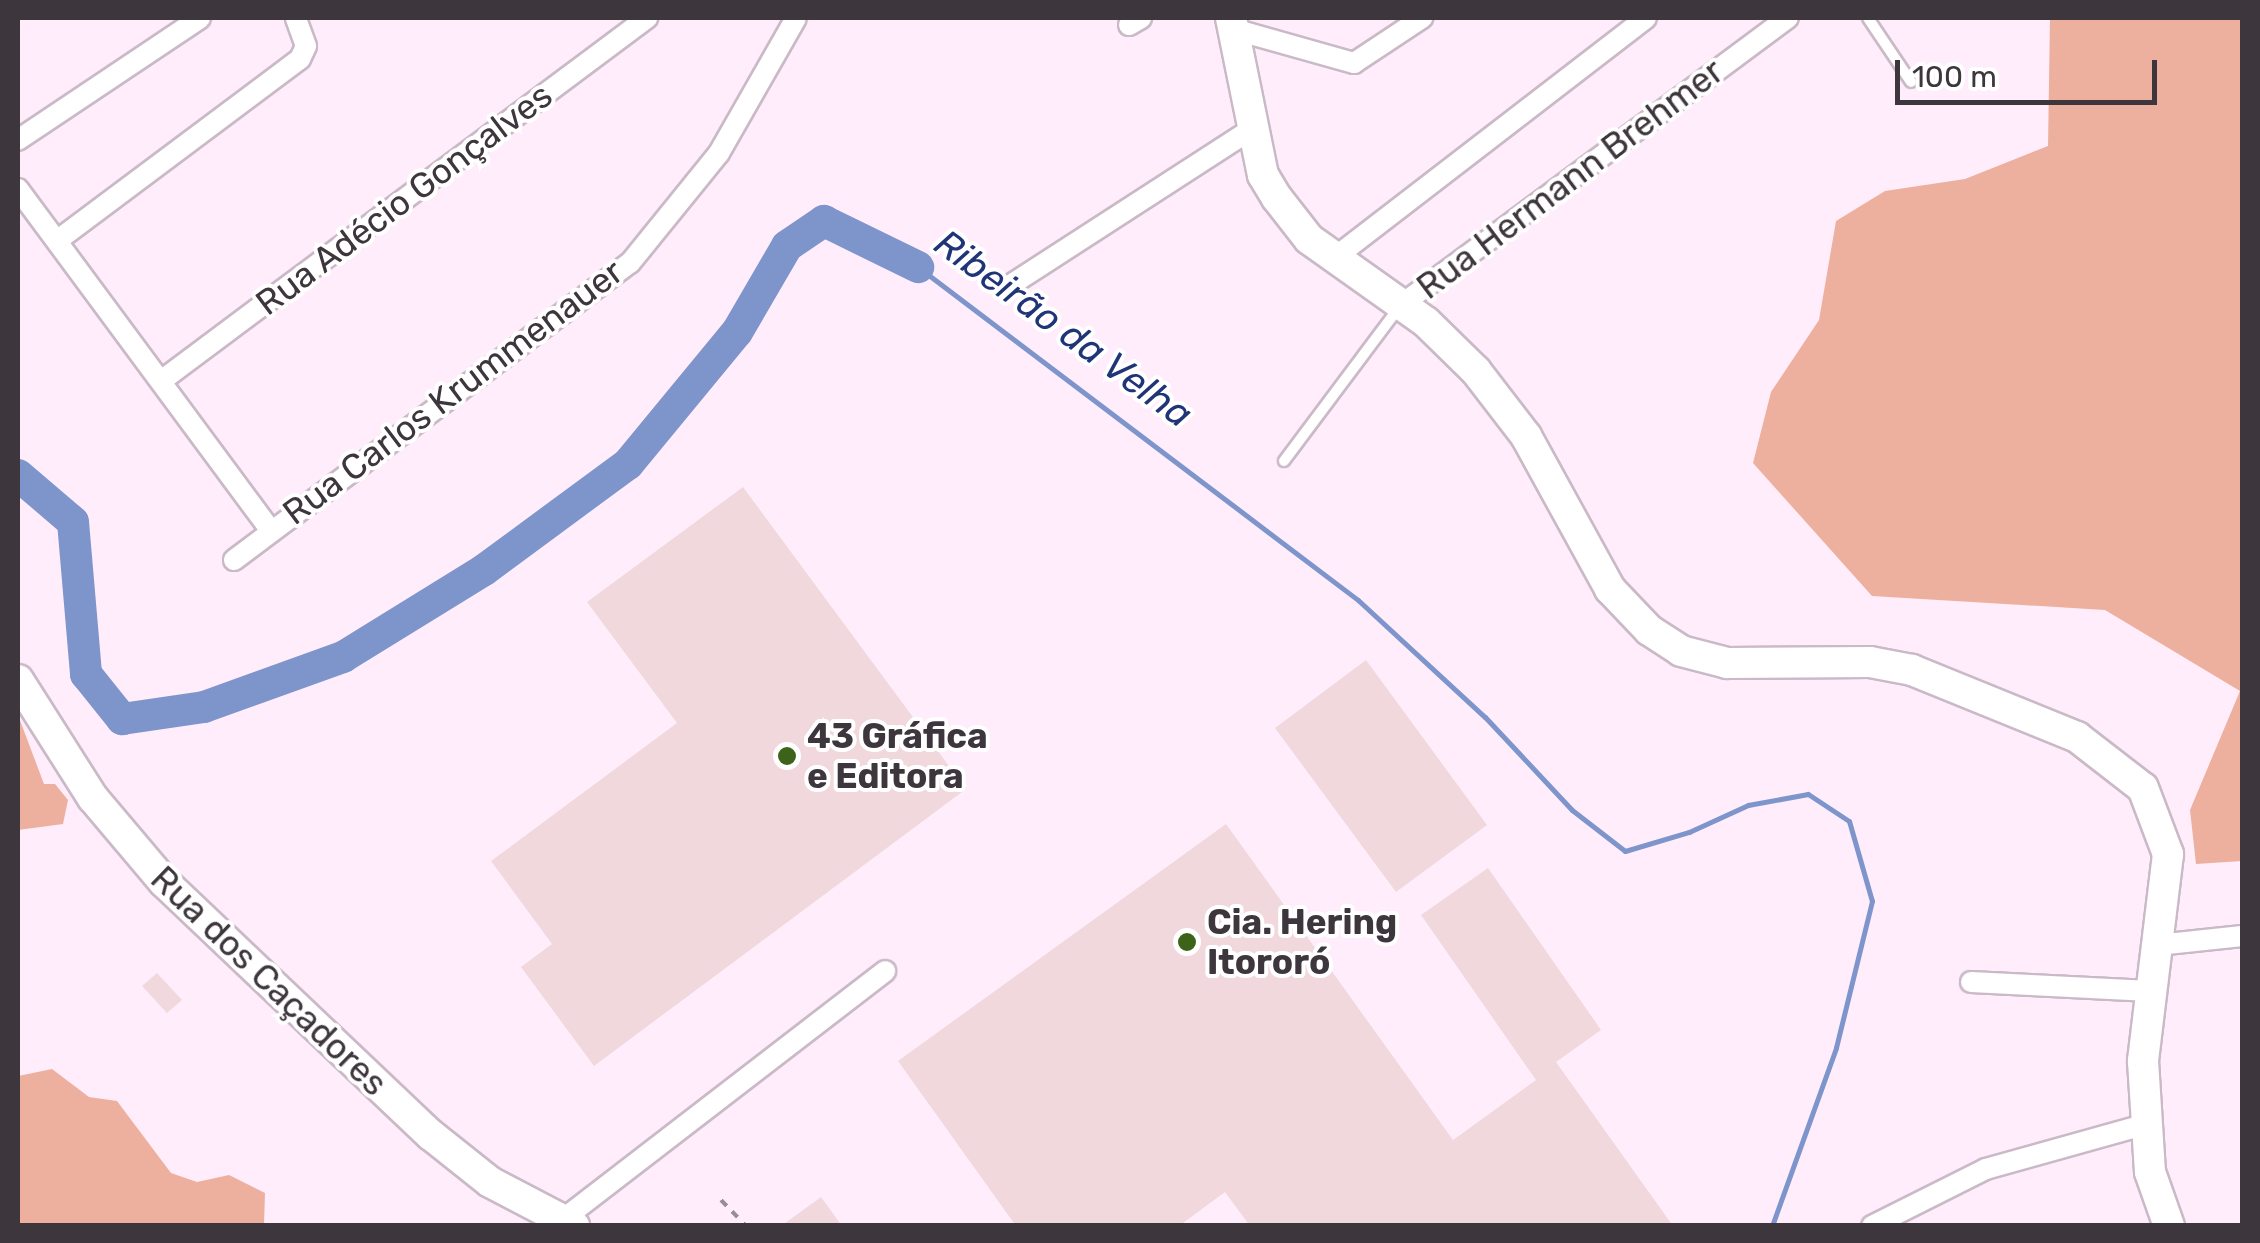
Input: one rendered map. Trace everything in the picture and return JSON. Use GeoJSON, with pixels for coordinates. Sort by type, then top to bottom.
{"type":"FeatureCollection","features":[{"type":"Feature","properties":{"kind":"main road"},"geometry":{"type":"LineString","coordinates":[[1232,23],[1263,175],[1277,198],[1334,258],[1401,305],[1476,371],[1526,436],[1610,589],[1649,630],[1681,650],[1726,663],[1870,662],[1912,670],[2077,737],[2143,788],[2163,835],[2166,899],[2150,991],[2144,1125],[2150,1172],[2169,1226]]}},
{"type":"Feature","properties":{"kind":"main road","name":"Rua dos Caçadores"},"geometry":{"type":"LineString","coordinates":[[18,680],[93,798],[164,882],[431,1135],[490,1182],[568,1223]]}},
{"type":"Feature","properties":{"kind":"street"},"geometry":{"type":"LineString","coordinates":[[18,140],[200,18]]}},
{"type":"Feature","properties":{"kind":"street"},"geometry":{"type":"LineString","coordinates":[[58,240],[300,60],[306,46],[296,18]]}},
{"type":"Feature","properties":{"kind":"street","name":"Rua Adécio Gonçalves"},"geometry":{"type":"LineString","coordinates":[[161,380],[647,18]]}},
{"type":"Feature","properties":{"kind":"street","name":"Rua Carlos Krummenauer"},"geometry":{"type":"LineString","coordinates":[[234,560],[270,529],[630,263],[719,154],[796,18]]}},
{"type":"Feature","properties":{"kind":"street"},"geometry":{"type":"LineString","coordinates":[[1232,23],[1354,62],[1422,18]]}},
{"type":"Feature","properties":{"kind":"street"},"geometry":{"type":"LineString","coordinates":[[1334,258],[1646,18]]}},
{"type":"Feature","properties":{"kind":"street","name":"Rua Hermann Brehmer"},"geometry":{"type":"LineString","coordinates":[[1401,305],[1788,18]]}},
{"type":"Feature","properties":{"kind":"street"},"geometry":{"type":"LineString","coordinates":[[1006,288],[1252,129]]}},
{"type":"Feature","properties":{"kind":"street"},"geometry":{"type":"LineString","coordinates":[[18,189],[270,529]]}},
{"type":"Feature","properties":{"kind":"street"},"geometry":{"type":"LineString","coordinates":[[2158,946],[2242,936]]}},
{"type":"Feature","properties":{"kind":"street"},"geometry":{"type":"LineString","coordinates":[[568,1223],[886,970]]}},
{"type":"Feature","properties":{"kind":"street"},"geometry":{"type":"LineString","coordinates":[[1971,982],[2150,991]]}},
{"type":"Feature","properties":{"kind":"street"},"geometry":{"type":"LineString","coordinates":[[1872,1226],[1999,1164],[2144,1125]]}},
{"type":"Feature","properties":{"kind":"lane"},"geometry":{"type":"LineString","coordinates":[[1868,18],[1911,82]]}},
{"type":"Feature","properties":{"kind":"lane"},"geometry":{"type":"LineString","coordinates":[[1284,461],[1401,305]]}},
{"type":"Feature","properties":{"kind":"path"},"geometry":{"type":"LineString","coordinates":[[721,1200],[746,1226]]}},
{"type":"Feature","properties":{"kind":"shaded area"},"geometry":{"type":"Polygon","coordinates":[[[2050,18],[2242,18],[2242,861],[2196,864],[2190,810],[2240,691],[2105,610],[1872,596],[1753,463],[1771,392],[1819,320],[1836,221],[1885,191],[1965,179],[2048,146],[2050,18]]]}},
{"type":"Feature","properties":{"kind":"shaded area"},"geometry":{"type":"Polygon","coordinates":[[[18,715],[44,784],[55,784],[68,800],[63,824],[18,830],[18,715]]]}},
{"type":"Feature","properties":{"kind":"shaded area"},"geometry":{"type":"Polygon","coordinates":[[[52,1069],[89,1097],[117,1101],[171,1173],[197,1182],[229,1175],[265,1193],[264,1225],[18,1225],[18,1076],[52,1069]]]}},
{"type":"Feature","properties":{"kind":"building","name":"43 Gráfica e Editora"},"geometry":{"type":"Polygon","coordinates":[[[743,487],[966,789],[594,1066],[521,967],[552,944],[491,861],[677,723],[587,602],[743,487]]]}},
{"type":"Feature","properties":{"kind":"building"},"geometry":{"type":"Polygon","coordinates":[[[1366,660],[1487,825],[1396,892],[1275,728],[1366,660]]]}},
{"type":"Feature","properties":{"kind":"building","name":"Cia. Hering Itororó"},"geometry":{"type":"Polygon","coordinates":[[[1226,824],[1453,1140],[1536,1080],[1421,915],[1488,868],[1601,1030],[1556,1062],[1673,1226],[1250,1226],[1225,1192],[1179,1226],[1016,1226],[898,1061],[1226,824]]]}},
{"type":"Feature","properties":{"kind":"building"},"geometry":{"type":"Polygon","coordinates":[[[157,973],[182,1000],[167,1013],[142,986],[157,973]]]}},
{"type":"Feature","properties":{"kind":"building"},"geometry":{"type":"Polygon","coordinates":[[[821,1197],[842,1226],[781,1226],[821,1197]]]}},
{"type":"Feature","properties":{"kind":"waterway","name":"Ribeirão da Velha"},"geometry":{"type":"LineString","coordinates":[[18,475],[73,522],[86,674],[122,719],[204,707],[343,657],[484,570],[628,464],[737,332],[787,246],[824,221],[918,267]]}},
{"type":"Feature","properties":{"kind":"waterway","name":"Ribeirão da Velha"},"geometry":{"type":"LineString","coordinates":[[918,267],[1358,600],[1485,717],[1572,810],[1625,851],[1689,832],[1748,805],[1808,794],[1849,821],[1872,901],[1836,1048],[1772,1226]]}},
{"type":"Feature","properties":{"kind":"place","name":"43 Gráfica e Editora"},"geometry":{"type":"Point","coordinates":[787,756]}},
{"type":"Feature","properties":{"kind":"place","name":"Cia. Hering Itororó"},"geometry":{"type":"Point","coordinates":[1187,942]}}]}
